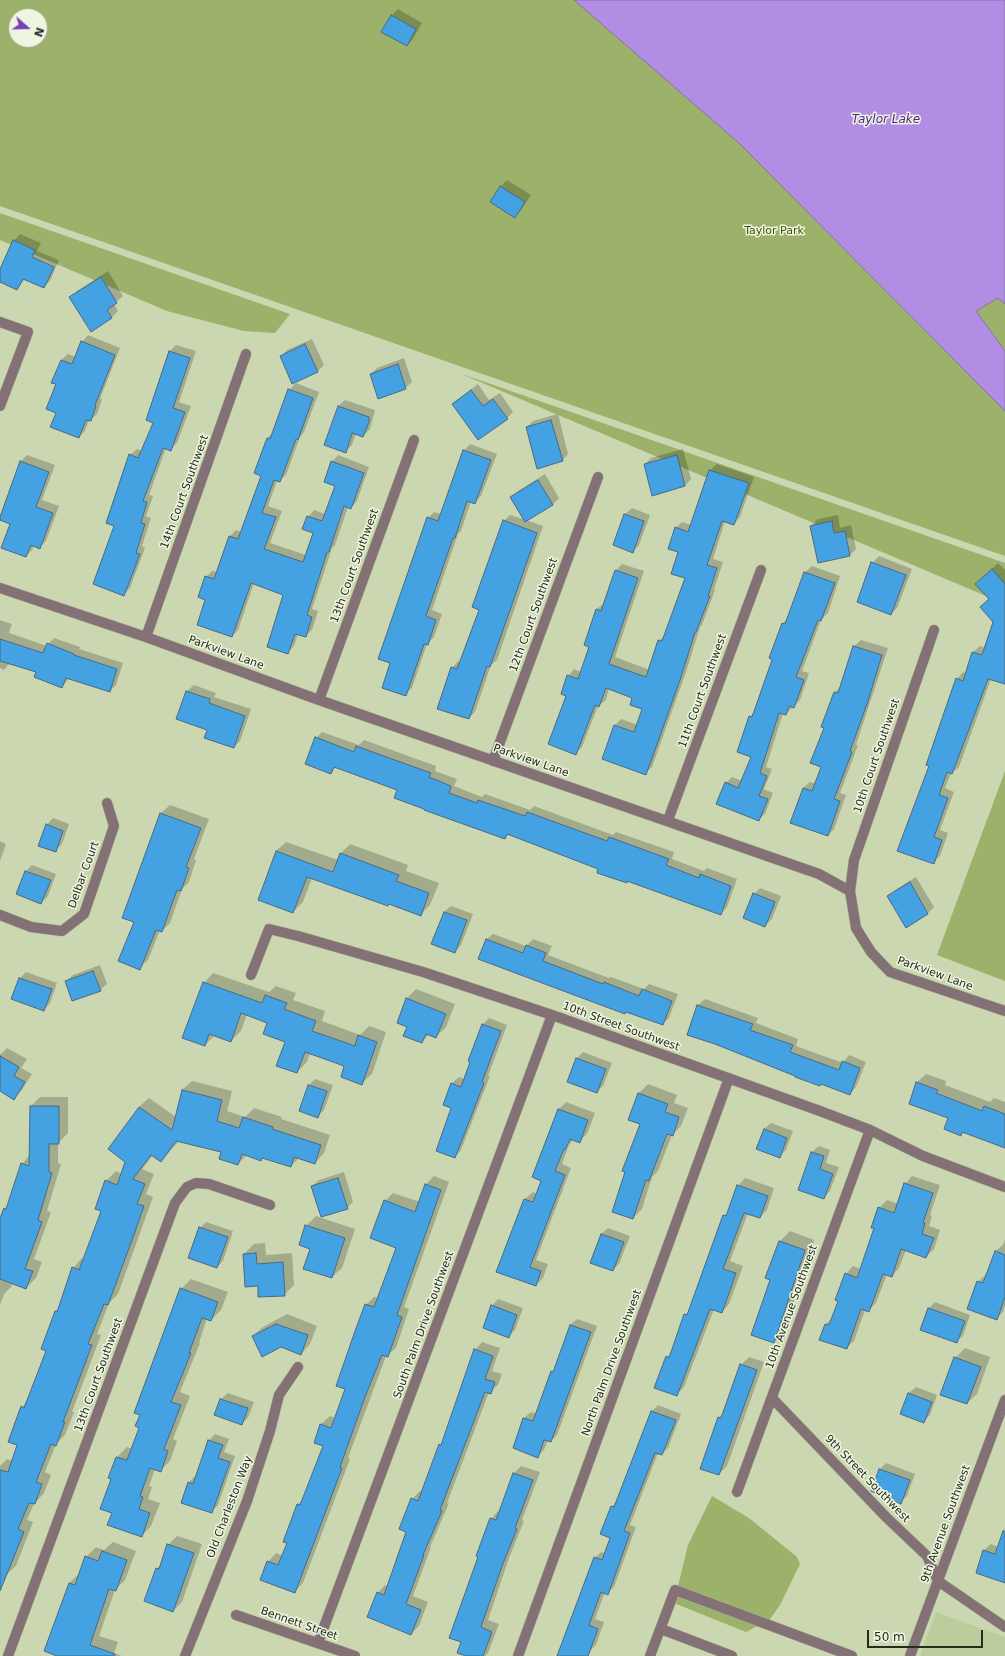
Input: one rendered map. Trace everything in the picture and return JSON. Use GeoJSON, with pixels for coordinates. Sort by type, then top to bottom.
{"type":"FeatureCollection","features":[{"type":"Feature","properties":{"kind":"street"},"geometry":{"type":"LineString","coordinates":[[0,322],[28,332],[0,406]]}},
{"type":"Feature","properties":{"kind":"street","name":"14th Court Southwest"},"geometry":{"type":"LineString","coordinates":[[146,637],[246,354]]}},
{"type":"Feature","properties":{"kind":"street","name":"13th Court Southwest"},"geometry":{"type":"LineString","coordinates":[[319,700],[414,440]]}},
{"type":"Feature","properties":{"kind":"street","name":"12th Court Southwest"},"geometry":{"type":"LineString","coordinates":[[493,761],[598,477]]}},
{"type":"Feature","properties":{"kind":"street","name":"11th Court Southwest"},"geometry":{"type":"LineString","coordinates":[[668,820],[760,570]]}},
{"type":"Feature","properties":{"kind":"street","name":"Parkview Lane"},"geometry":{"type":"LineString","coordinates":[[0,588],[146,637],[319,700],[820,874],[850,891],[856,928],[871,952],[890,972],[1005,1012]]}},
{"type":"Feature","properties":{"kind":"street","name":"10th Court Southwest"},"geometry":{"type":"LineString","coordinates":[[850,891],[854,860],[934,630]]}},
{"type":"Feature","properties":{"kind":"street","name":"Delbar Court"},"geometry":{"type":"LineString","coordinates":[[0,915],[31,927],[62,931],[84,914],[114,826],[107,803]]}},
{"type":"Feature","properties":{"kind":"street","name":"10th Street Southwest"},"geometry":{"type":"LineString","coordinates":[[251,976],[269,929],[423,972],[552,1015],[870,1130],[923,1156],[1005,1187]]}},
{"type":"Feature","properties":{"kind":"street","name":"South Palm Drive Southwest"},"geometry":{"type":"LineString","coordinates":[[318,1643],[552,1015]]}},
{"type":"Feature","properties":{"kind":"street","name":"North Palm Drive Southwest"},"geometry":{"type":"LineString","coordinates":[[518,1656],[729,1078]]}},
{"type":"Feature","properties":{"kind":"street","name":"10th Avenue Southwest"},"geometry":{"type":"LineString","coordinates":[[737,1492],[870,1130]]}},
{"type":"Feature","properties":{"kind":"street","name":"13th Court Southwest"},"geometry":{"type":"LineString","coordinates":[[8,1656],[175,1203],[188,1187],[196,1183],[209,1184],[270,1205]]}},
{"type":"Feature","properties":{"kind":"street","name":"Old Charleston Way"},"geometry":{"type":"LineString","coordinates":[[185,1656],[247,1501],[270,1431],[279,1395],[298,1368]]}},
{"type":"Feature","properties":{"kind":"street","name":"9th Street Southwest"},"geometry":{"type":"LineString","coordinates":[[772,1398],[886,1517],[927,1556],[938,1581]]}},
{"type":"Feature","properties":{"kind":"street","name":"9th Avenue Southwest"},"geometry":{"type":"LineString","coordinates":[[910,1656],[1005,1400]]}},
{"type":"Feature","properties":{"kind":"street"},"geometry":{"type":"LineString","coordinates":[[938,1581],[1005,1627]]}},
{"type":"Feature","properties":{"kind":"street"},"geometry":{"type":"LineString","coordinates":[[650,1656],[676,1590],[852,1656]]}},
{"type":"Feature","properties":{"kind":"street","name":"Bennett Street"},"geometry":{"type":"LineString","coordinates":[[236,1615],[355,1656]]}},
{"type":"Feature","properties":{"kind":"street"},"geometry":{"type":"LineString","coordinates":[[661,1629],[732,1656]]}},
{"type":"Feature","properties":{"kind":"shaded area"},"geometry":{"type":"Polygon","coordinates":[[[936,1612],[1005,1637],[1005,1656],[920,1656],[936,1612]]]}},
{"type":"Feature","properties":{"kind":"green space","name":"Taylor Park"},"geometry":{"type":"Polygon","coordinates":[[[0,0],[1005,0],[1005,556],[0,206],[0,0]]]}},
{"type":"Feature","properties":{"kind":"green space"},"geometry":{"type":"Polygon","coordinates":[[[0,213],[290,314],[275,333],[244,331],[167,311],[0,240],[0,213]]]}},
{"type":"Feature","properties":{"kind":"green space"},"geometry":{"type":"Polygon","coordinates":[[[459,373],[1005,563],[1005,604],[459,373]]]}},
{"type":"Feature","properties":{"kind":"green space"},"geometry":{"type":"Polygon","coordinates":[[[1005,771],[1005,981],[937,955],[1005,771]]]}},
{"type":"Feature","properties":{"kind":"green space"},"geometry":{"type":"Polygon","coordinates":[[[712,1496],[749,1518],[797,1557],[800,1564],[780,1605],[770,1619],[746,1632],[674,1603],[688,1545],[712,1496]]]}},
{"type":"Feature","properties":{"kind":"water","name":"Taylor Lake"},"geometry":{"type":"Polygon","coordinates":[[[574,0],[1005,0],[1005,304],[998,298],[976,311],[1005,351],[1005,411],[740,144],[574,0]]]}},
{"type":"Feature","properties":{"kind":"building"},"geometry":{"type":"Polygon","coordinates":[[[391,15],[416,29],[407,46],[381,32],[391,15]]]}},
{"type":"Feature","properties":{"kind":"building"},"geometry":{"type":"Polygon","coordinates":[[[500,186],[525,202],[515,218],[490,202],[500,186]]]}},
{"type":"Feature","properties":{"kind":"building"},"geometry":{"type":"Polygon","coordinates":[[[13,240],[35,250],[32,257],[54,267],[44,288],[23,279],[17,290],[0,282],[0,269],[13,240]]]}},
{"type":"Feature","properties":{"kind":"building"},"geometry":{"type":"Polygon","coordinates":[[[101,277],[117,303],[107,310],[112,318],[91,332],[69,297],[101,277]]]}},
{"type":"Feature","properties":{"kind":"building"},"geometry":{"type":"Polygon","coordinates":[[[81,341],[115,355],[95,405],[96,406],[91,421],[86,420],[79,438],[50,427],[56,413],[46,409],[56,384],[51,383],[61,360],[72,364],[81,341]]]}},
{"type":"Feature","properties":{"kind":"building"},"geometry":{"type":"Polygon","coordinates":[[[305,344],[318,372],[292,384],[280,356],[305,344]]]}},
{"type":"Feature","properties":{"kind":"building"},"geometry":{"type":"Polygon","coordinates":[[[169,351],[190,358],[173,408],[185,412],[171,451],[163,448],[143,501],[147,502],[141,523],[145,524],[136,553],[140,554],[124,596],[93,584],[114,526],[106,523],[129,454],[138,458],[153,423],[146,420],[169,351]]]}},
{"type":"Feature","properties":{"kind":"building"},"geometry":{"type":"Polygon","coordinates":[[[398,364],[406,389],[378,399],[370,374],[398,364]]]}},
{"type":"Feature","properties":{"kind":"building"},"geometry":{"type":"Polygon","coordinates":[[[288,389],[313,398],[298,440],[296,439],[280,482],[274,480],[262,513],[276,517],[264,549],[303,562],[313,533],[302,529],[307,516],[322,521],[335,486],[324,482],[331,461],[364,473],[351,509],[344,506],[329,552],[327,552],[307,615],[312,617],[306,637],[295,634],[288,654],[267,647],[283,595],[251,583],[232,637],[197,625],[205,600],[198,597],[205,576],[214,579],[229,536],[238,539],[261,476],[254,473],[267,438],[270,439],[288,389]]]}},
{"type":"Feature","properties":{"kind":"building"},"geometry":{"type":"Polygon","coordinates":[[[471,390],[483,406],[493,399],[508,419],[478,440],[452,404],[471,390]]]}},
{"type":"Feature","properties":{"kind":"building"},"geometry":{"type":"Polygon","coordinates":[[[338,406],[369,417],[369,422],[363,437],[352,433],[346,453],[324,445],[338,406]]]}},
{"type":"Feature","properties":{"kind":"building"},"geometry":{"type":"Polygon","coordinates":[[[551,420],[563,461],[537,469],[526,427],[551,420]]]}},
{"type":"Feature","properties":{"kind":"building"},"geometry":{"type":"Polygon","coordinates":[[[463,450],[491,460],[475,504],[467,501],[455,538],[453,538],[426,616],[436,620],[428,645],[424,644],[406,696],[382,688],[390,663],[378,659],[427,517],[438,521],[463,450]]]}},
{"type":"Feature","properties":{"kind":"building"},"geometry":{"type":"Polygon","coordinates":[[[677,455],[685,486],[652,496],[644,464],[677,455]]]}},
{"type":"Feature","properties":{"kind":"building"},"geometry":{"type":"Polygon","coordinates":[[[20,461],[49,472],[36,507],[53,513],[40,549],[31,545],[26,557],[1,548],[10,524],[0,520],[0,517],[20,461]]]}},
{"type":"Feature","properties":{"kind":"building"},"geometry":{"type":"Polygon","coordinates":[[[709,470],[749,483],[734,525],[722,521],[707,565],[717,568],[708,596],[710,596],[695,632],[680,680],[646,775],[602,759],[614,725],[634,732],[642,709],[630,705],[632,698],[606,688],[599,707],[595,705],[576,755],[548,744],[566,696],[561,694],[567,675],[578,679],[589,647],[584,645],[596,609],[601,611],[615,570],[638,578],[609,664],[646,677],[658,640],[662,641],[685,578],[671,574],[678,552],[668,549],[675,527],[688,532],[709,470]]]}},
{"type":"Feature","properties":{"kind":"building"},"geometry":{"type":"Polygon","coordinates":[[[538,480],[553,505],[525,522],[510,497],[538,480]]]}},
{"type":"Feature","properties":{"kind":"building"},"geometry":{"type":"Polygon","coordinates":[[[624,514],[644,521],[633,553],[613,545],[624,514]]]}},
{"type":"Feature","properties":{"kind":"building"},"geometry":{"type":"Polygon","coordinates":[[[503,520],[537,533],[490,667],[487,666],[469,719],[437,709],[451,667],[457,669],[479,610],[472,607],[503,520]]]}},
{"type":"Feature","properties":{"kind":"building"},"geometry":{"type":"Polygon","coordinates":[[[832,521],[834,533],[845,531],[850,556],[818,563],[810,526],[832,521]]]}},
{"type":"Feature","properties":{"kind":"building"},"geometry":{"type":"Polygon","coordinates":[[[871,562],[906,575],[891,615],[857,602],[871,562]]]}},
{"type":"Feature","properties":{"kind":"building"},"geometry":{"type":"Polygon","coordinates":[[[992,569],[1005,584],[1005,684],[988,679],[952,774],[947,772],[939,795],[948,798],[934,837],[942,840],[934,864],[897,851],[929,766],[926,765],[956,678],[963,681],[972,652],[982,655],[993,622],[980,607],[989,599],[975,584],[992,569]]]}},
{"type":"Feature","properties":{"kind":"building"},"geometry":{"type":"Polygon","coordinates":[[[804,572],[835,583],[821,621],[818,620],[796,677],[804,680],[794,708],[789,706],[786,715],[779,713],[760,773],[767,776],[759,796],[768,799],[759,821],[716,804],[725,782],[738,788],[751,757],[737,752],[749,716],[752,717],[772,660],[769,658],[782,623],[785,624],[804,572]]]}},
{"type":"Feature","properties":{"kind":"building"},"geometry":{"type":"Polygon","coordinates":[[[0,639],[43,653],[47,643],[74,655],[117,669],[110,692],[66,678],[62,688],[34,677],[36,672],[0,661],[0,639]]]}},
{"type":"Feature","properties":{"kind":"building"},"geometry":{"type":"Polygon","coordinates":[[[853,646],[882,655],[867,704],[850,751],[852,752],[834,799],[840,801],[828,836],[790,823],[803,788],[812,791],[821,767],[810,763],[824,728],[821,727],[834,692],[838,693],[853,646]]]}},
{"type":"Feature","properties":{"kind":"building"},"geometry":{"type":"Polygon","coordinates":[[[186,691],[210,699],[209,703],[245,716],[234,748],[204,738],[207,730],[176,719],[186,691]]]}},
{"type":"Feature","properties":{"kind":"building"},"geometry":{"type":"Polygon","coordinates":[[[315,737],[354,752],[356,746],[431,773],[429,777],[451,786],[449,793],[477,803],[478,800],[525,816],[527,812],[607,841],[609,837],[669,859],[666,865],[699,878],[700,874],[731,886],[721,915],[627,881],[627,883],[597,873],[598,869],[507,834],[505,839],[424,810],[394,798],[397,790],[334,767],[331,774],[305,764],[315,737]]]}},
{"type":"Feature","properties":{"kind":"building"},"geometry":{"type":"Polygon","coordinates":[[[160,813],[201,828],[186,867],[189,868],[181,891],[177,890],[162,932],[156,930],[140,970],[118,961],[134,922],[122,918],[160,813]]]}},
{"type":"Feature","properties":{"kind":"building"},"geometry":{"type":"Polygon","coordinates":[[[46,824],[63,831],[56,852],[38,846],[46,824]]]}},
{"type":"Feature","properties":{"kind":"building"},"geometry":{"type":"Polygon","coordinates":[[[276,851],[333,872],[340,853],[399,875],[396,881],[429,893],[421,916],[389,904],[388,906],[307,877],[293,913],[258,900],[276,851]]]}},
{"type":"Feature","properties":{"kind":"building"},"geometry":{"type":"Polygon","coordinates":[[[25,871],[51,880],[41,904],[16,894],[25,871]]]}},
{"type":"Feature","properties":{"kind":"building"},"geometry":{"type":"Polygon","coordinates":[[[910,882],[928,914],[906,928],[887,896],[910,882]]]}},
{"type":"Feature","properties":{"kind":"building"},"geometry":{"type":"Polygon","coordinates":[[[753,893],[775,902],[765,927],[743,918],[753,893]]]}},
{"type":"Feature","properties":{"kind":"building"},"geometry":{"type":"Polygon","coordinates":[[[444,912],[467,920],[455,953],[431,944],[444,912]]]}},
{"type":"Feature","properties":{"kind":"building"},"geometry":{"type":"Polygon","coordinates":[[[486,939],[523,953],[526,945],[546,953],[543,961],[639,996],[642,989],[672,1001],[663,1025],[626,1012],[625,1014],[478,959],[486,939]]]}},
{"type":"Feature","properties":{"kind":"building"},"geometry":{"type":"Polygon","coordinates":[[[93,971],[101,991],[72,1001],[65,981],[93,971]]]}},
{"type":"Feature","properties":{"kind":"building"},"geometry":{"type":"Polygon","coordinates":[[[19,978],[52,989],[44,1011],[11,999],[19,978]]]}},
{"type":"Feature","properties":{"kind":"building"},"geometry":{"type":"Polygon","coordinates":[[[203,982],[262,1003],[265,995],[287,1003],[284,1009],[316,1021],[312,1031],[355,1046],[358,1035],[377,1042],[362,1085],[341,1077],[344,1066],[305,1052],[297,1073],[276,1066],[285,1042],[263,1034],[267,1023],[241,1013],[231,1042],[209,1034],[205,1046],[182,1038],[203,982]]]}},
{"type":"Feature","properties":{"kind":"building"},"geometry":{"type":"Polygon","coordinates":[[[406,998],[446,1014],[436,1038],[426,1034],[422,1043],[403,1036],[407,1027],[397,1023],[406,998]]]}},
{"type":"Feature","properties":{"kind":"building"},"geometry":{"type":"Polygon","coordinates":[[[697,1005],[753,1024],[750,1030],[793,1045],[790,1052],[839,1070],[842,1061],[860,1068],[850,1095],[821,1084],[820,1086],[795,1077],[715,1044],[687,1035],[697,1005]]]}},
{"type":"Feature","properties":{"kind":"building"},"geometry":{"type":"Polygon","coordinates":[[[482,1024],[501,1031],[482,1082],[484,1083],[455,1158],[436,1151],[451,1108],[443,1105],[451,1083],[461,1087],[470,1062],[468,1061],[482,1024]]]}},
{"type":"Feature","properties":{"kind":"building"},"geometry":{"type":"Polygon","coordinates":[[[0,1056],[19,1067],[14,1076],[25,1082],[14,1100],[0,1091],[0,1056]]]}},
{"type":"Feature","properties":{"kind":"building"},"geometry":{"type":"Polygon","coordinates":[[[576,1058],[606,1069],[597,1093],[567,1082],[576,1058]]]}},
{"type":"Feature","properties":{"kind":"building"},"geometry":{"type":"Polygon","coordinates":[[[916,1082],[938,1090],[936,1093],[982,1111],[984,1106],[1005,1114],[1005,1148],[962,1132],[961,1136],[944,1129],[948,1118],[909,1104],[916,1082]]]}},
{"type":"Feature","properties":{"kind":"building"},"geometry":{"type":"Polygon","coordinates":[[[308,1085],[327,1091],[318,1118],[299,1111],[308,1085]]]}},
{"type":"Feature","properties":{"kind":"building"},"geometry":{"type":"Polygon","coordinates":[[[182,1090],[222,1100],[217,1121],[239,1128],[243,1117],[273,1127],[272,1129],[321,1145],[315,1164],[294,1157],[291,1167],[262,1158],[261,1161],[242,1154],[238,1165],[219,1159],[221,1152],[176,1141],[161,1162],[151,1155],[133,1179],[145,1184],[137,1204],[144,1206],[108,1305],[104,1304],[88,1344],[92,1345],[63,1422],[65,1422],[56,1446],[51,1444],[36,1482],[42,1484],[35,1504],[29,1503],[18,1529],[24,1532],[0,1591],[0,1470],[8,1472],[17,1445],[8,1442],[21,1406],[24,1408],[46,1351],[41,1349],[55,1311],[57,1312],[72,1267],[79,1270],[101,1211],[95,1209],[105,1180],[117,1185],[125,1162],[108,1149],[139,1107],[172,1130],[182,1090]]]}},
{"type":"Feature","properties":{"kind":"building"},"geometry":{"type":"Polygon","coordinates":[[[638,1093],[668,1104],[665,1112],[679,1117],[673,1136],[667,1134],[649,1181],[646,1180],[633,1219],[612,1212],[625,1172],[622,1171],[640,1124],[628,1120],[638,1093]]]}},
{"type":"Feature","properties":{"kind":"building"},"geometry":{"type":"Polygon","coordinates":[[[30,1106],[59,1106],[59,1144],[49,1144],[49,1172],[52,1173],[38,1220],[42,1222],[25,1269],[33,1271],[26,1289],[0,1279],[0,1218],[4,1208],[6,1209],[21,1163],[29,1166],[30,1106]]]}},
{"type":"Feature","properties":{"kind":"building"},"geometry":{"type":"Polygon","coordinates":[[[558,1109],[588,1120],[580,1143],[570,1139],[555,1171],[565,1175],[530,1267],[541,1271],[536,1286],[496,1272],[524,1199],[533,1202],[541,1181],[532,1177],[558,1109]]]}},
{"type":"Feature","properties":{"kind":"building"},"geometry":{"type":"Polygon","coordinates":[[[764,1129],[787,1138],[780,1158],[756,1149],[764,1129]]]}},
{"type":"Feature","properties":{"kind":"building"},"geometry":{"type":"Polygon","coordinates":[[[811,1152],[824,1156],[820,1169],[833,1174],[824,1199],[798,1190],[811,1152]]]}},
{"type":"Feature","properties":{"kind":"building"},"geometry":{"type":"Polygon","coordinates":[[[338,1178],[348,1209],[321,1217],[311,1186],[338,1178]]]}},
{"type":"Feature","properties":{"kind":"building"},"geometry":{"type":"Polygon","coordinates":[[[904,1183],[933,1193],[923,1223],[925,1223],[922,1234],[934,1238],[926,1258],[901,1249],[892,1277],[883,1274],[869,1312],[861,1309],[847,1349],[819,1340],[825,1324],[829,1325],[838,1301],[835,1300],[845,1273],[857,1278],[874,1228],[871,1228],[878,1207],[894,1213],[904,1183]]]}},
{"type":"Feature","properties":{"kind":"building"},"geometry":{"type":"Polygon","coordinates":[[[425,1184],[441,1190],[397,1315],[402,1317],[388,1357],[382,1355],[365,1397],[340,1467],[342,1468],[295,1593],[260,1580],[267,1561],[278,1565],[287,1543],[283,1542],[297,1504],[300,1505],[323,1446],[314,1443],[320,1424],[331,1428],[345,1389],[336,1386],[354,1334],[365,1304],[374,1307],[396,1248],[370,1238],[384,1200],[415,1212],[425,1184]]]}},
{"type":"Feature","properties":{"kind":"building"},"geometry":{"type":"Polygon","coordinates":[[[737,1185],[768,1196],[760,1218],[744,1213],[723,1269],[736,1273],[722,1313],[710,1309],[677,1396],[654,1388],[666,1356],[669,1358],[684,1314],[687,1315],[723,1215],[726,1216],[737,1185]]]}},
{"type":"Feature","properties":{"kind":"building"},"geometry":{"type":"Polygon","coordinates":[[[305,1225],[345,1238],[332,1278],[303,1269],[310,1249],[299,1245],[305,1225]]]}},
{"type":"Feature","properties":{"kind":"building"},"geometry":{"type":"Polygon","coordinates":[[[199,1227],[228,1237],[217,1268],[188,1258],[199,1227]]]}},
{"type":"Feature","properties":{"kind":"building"},"geometry":{"type":"Polygon","coordinates":[[[601,1234],[624,1242],[613,1271],[590,1263],[601,1234]]]}},
{"type":"Feature","properties":{"kind":"building"},"geometry":{"type":"Polygon","coordinates":[[[779,1241],[805,1250],[774,1343],[751,1335],[770,1280],[765,1278],[779,1241]]]}},
{"type":"Feature","properties":{"kind":"building"},"geometry":{"type":"Polygon","coordinates":[[[995,1251],[1005,1255],[1005,1297],[997,1320],[967,1309],[977,1281],[983,1283],[995,1251]]]}},
{"type":"Feature","properties":{"kind":"building"},"geometry":{"type":"Polygon","coordinates":[[[256,1253],[257,1264],[283,1262],[285,1296],[258,1297],[258,1286],[245,1287],[243,1254],[256,1253]]]}},
{"type":"Feature","properties":{"kind":"building"},"geometry":{"type":"Polygon","coordinates":[[[180,1288],[218,1302],[211,1321],[202,1318],[189,1353],[191,1353],[171,1402],[181,1405],[164,1449],[168,1451],[161,1472],[150,1468],[140,1496],[143,1497],[139,1509],[150,1513],[142,1537],[107,1525],[112,1513],[100,1509],[111,1479],[108,1478],[116,1457],[127,1460],[139,1428],[135,1426],[140,1415],[134,1413],[180,1288]]]}},
{"type":"Feature","properties":{"kind":"building"},"geometry":{"type":"Polygon","coordinates":[[[491,1305],[517,1315],[509,1338],[483,1328],[491,1305]]]}},
{"type":"Feature","properties":{"kind":"building"},"geometry":{"type":"Polygon","coordinates":[[[928,1308],[965,1321],[957,1343],[920,1330],[928,1308]]]}},
{"type":"Feature","properties":{"kind":"building"},"geometry":{"type":"Polygon","coordinates":[[[276,1324],[308,1335],[301,1355],[281,1347],[262,1357],[252,1336],[276,1324]]]}},
{"type":"Feature","properties":{"kind":"building"},"geometry":{"type":"Polygon","coordinates":[[[570,1325],[591,1332],[551,1442],[544,1440],[538,1458],[513,1448],[523,1418],[533,1421],[570,1325]]]}},
{"type":"Feature","properties":{"kind":"building"},"geometry":{"type":"Polygon","coordinates":[[[474,1349],[493,1356],[485,1379],[495,1382],[491,1394],[485,1392],[440,1510],[442,1511],[423,1555],[406,1604],[421,1610],[411,1635],[367,1617],[377,1592],[384,1595],[406,1532],[399,1529],[411,1498],[418,1501],[439,1444],[441,1445],[474,1349]]]}},
{"type":"Feature","properties":{"kind":"building"},"geometry":{"type":"Polygon","coordinates":[[[954,1357],[981,1367],[967,1404],[940,1395],[954,1357]]]}},
{"type":"Feature","properties":{"kind":"building"},"geometry":{"type":"Polygon","coordinates":[[[740,1364],[757,1370],[719,1475],[700,1469],[718,1417],[721,1418],[740,1364]]]}},
{"type":"Feature","properties":{"kind":"building"},"geometry":{"type":"Polygon","coordinates":[[[908,1393],[932,1402],[924,1423],[900,1414],[908,1393]]]}},
{"type":"Feature","properties":{"kind":"building"},"geometry":{"type":"Polygon","coordinates":[[[220,1399],[248,1408],[242,1425],[214,1415],[220,1399]]]}},
{"type":"Feature","properties":{"kind":"building"},"geometry":{"type":"Polygon","coordinates":[[[651,1411],[676,1420],[662,1455],[655,1453],[624,1531],[630,1533],[608,1595],[601,1592],[589,1625],[598,1629],[588,1656],[557,1656],[594,1557],[602,1560],[610,1538],[600,1534],[611,1506],[614,1507],[651,1411]]]}},
{"type":"Feature","properties":{"kind":"building"},"geometry":{"type":"Polygon","coordinates":[[[208,1440],[223,1445],[218,1458],[230,1462],[212,1513],[181,1503],[188,1482],[193,1484],[208,1440]]]}},
{"type":"Feature","properties":{"kind":"building"},"geometry":{"type":"Polygon","coordinates":[[[879,1469],[910,1480],[901,1504],[871,1491],[879,1469]]]}},
{"type":"Feature","properties":{"kind":"building"},"geometry":{"type":"Polygon","coordinates":[[[513,1473],[533,1480],[515,1528],[517,1529],[502,1566],[481,1627],[492,1632],[483,1656],[466,1656],[457,1653],[461,1642],[449,1638],[478,1557],[476,1556],[490,1518],[496,1520],[513,1473]]]}},
{"type":"Feature","properties":{"kind":"building"},"geometry":{"type":"Polygon","coordinates":[[[1003,1531],[1005,1531],[1005,1583],[976,1573],[983,1550],[995,1554],[1003,1531]]]}},
{"type":"Feature","properties":{"kind":"building"},"geometry":{"type":"Polygon","coordinates":[[[167,1544],[194,1553],[173,1612],[144,1601],[156,1568],[159,1569],[167,1544]]]}},
{"type":"Feature","properties":{"kind":"building"},"geometry":{"type":"Polygon","coordinates":[[[102,1551],[127,1560],[116,1591],[109,1589],[90,1645],[115,1654],[114,1656],[57,1656],[44,1651],[69,1583],[75,1585],[85,1556],[98,1561],[102,1551]]]}}]}
